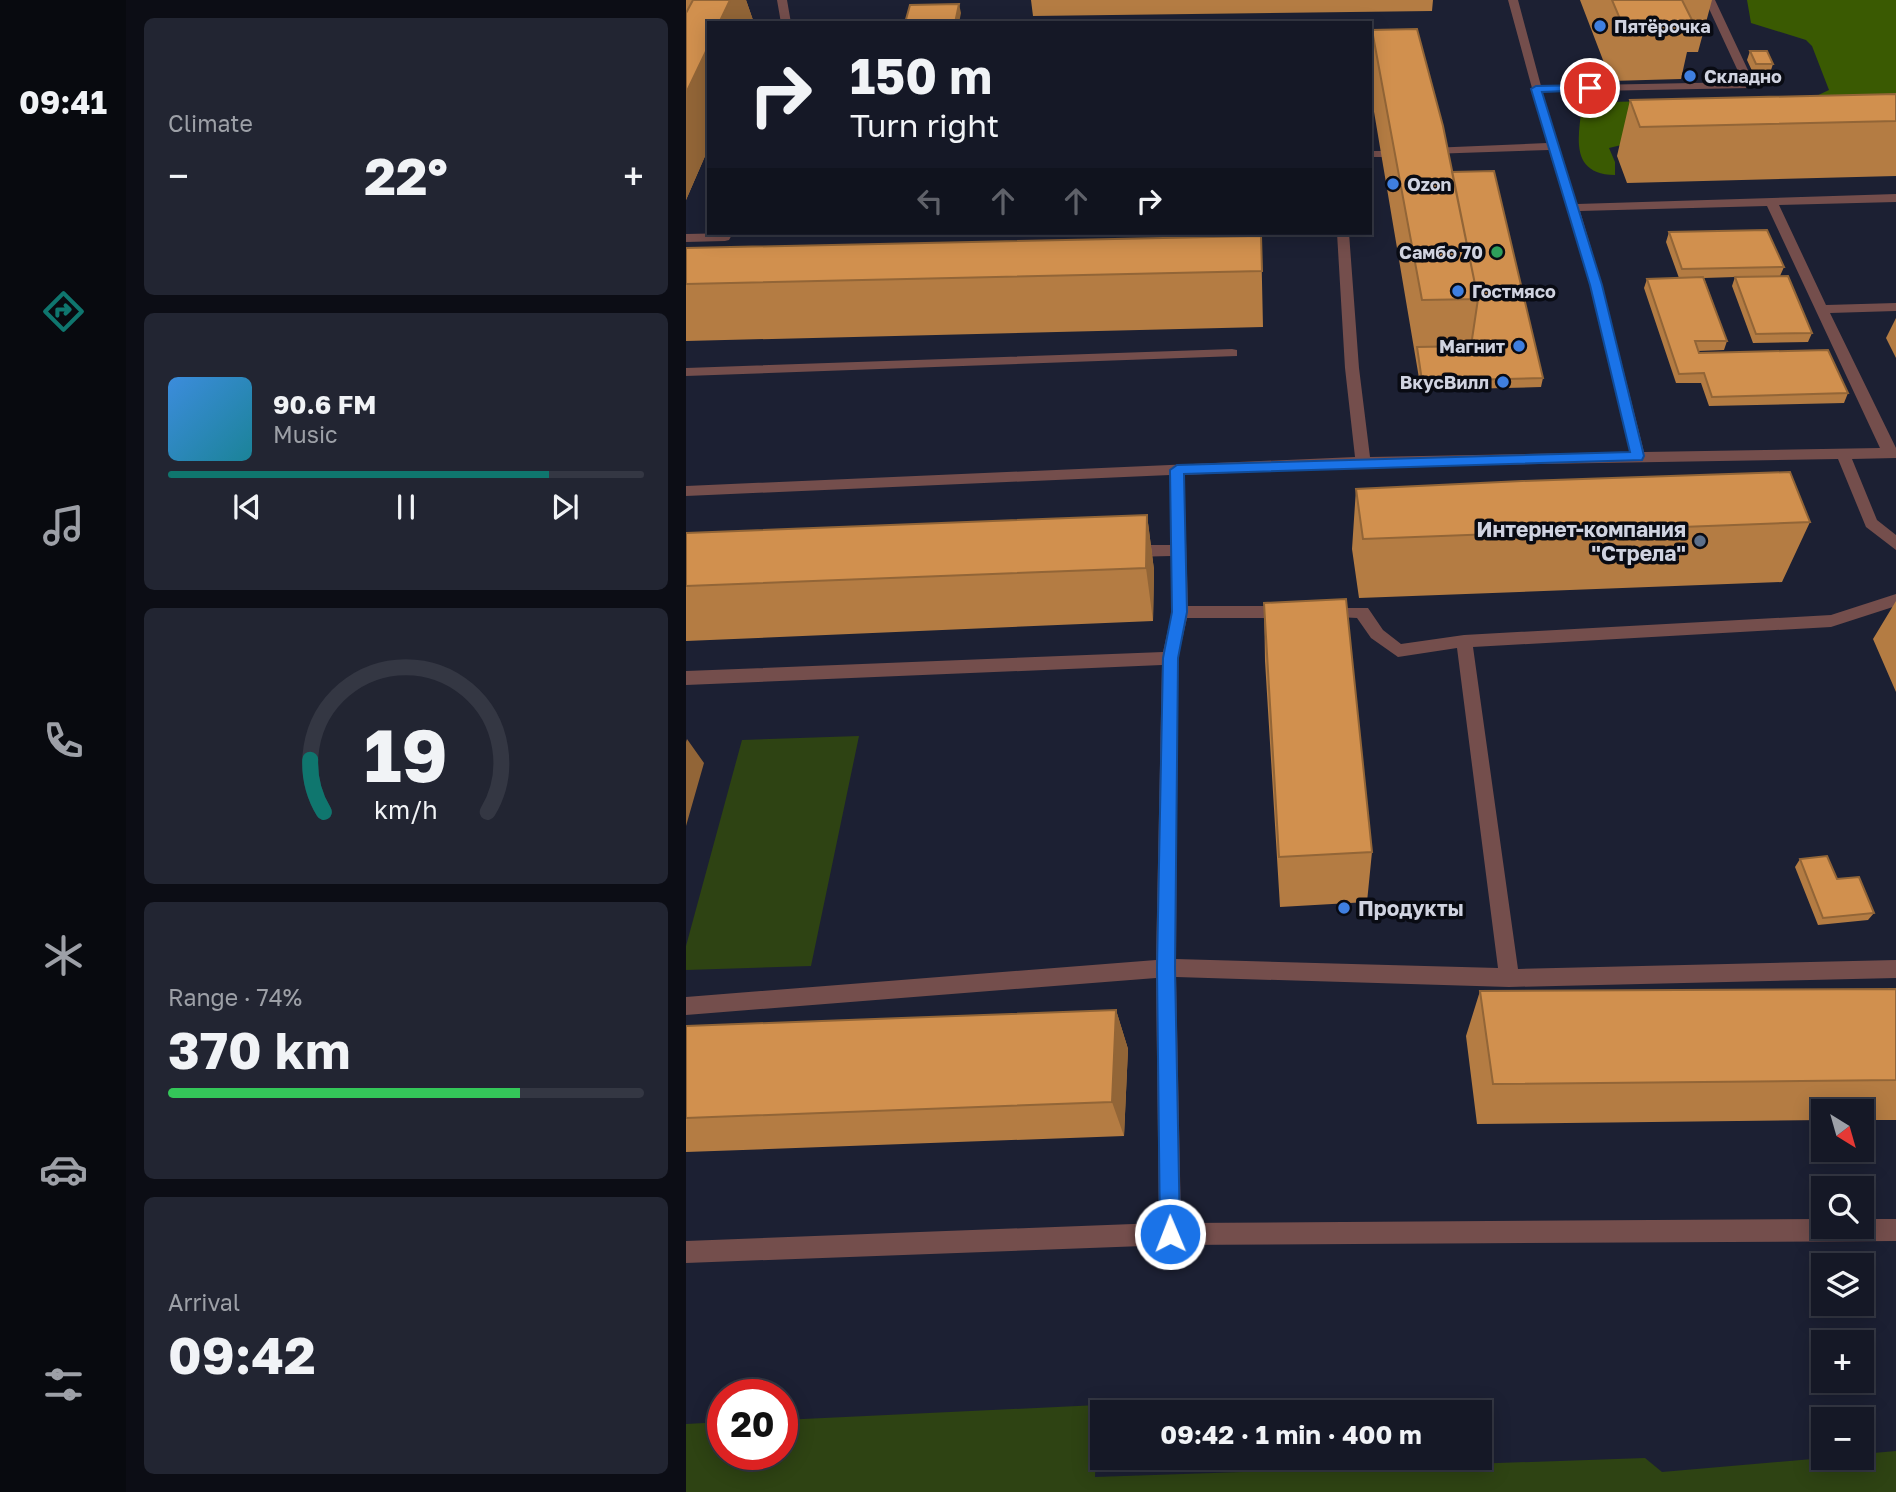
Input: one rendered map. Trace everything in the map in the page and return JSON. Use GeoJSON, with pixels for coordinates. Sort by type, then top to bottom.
{"type":"FeatureCollection","features":[{"type":"Feature","properties":{"kind":"street"},"geometry":{"type":"LineString","coordinates":[[782,0],[786,21]]}},
{"type":"Feature","properties":{"kind":"street"},"geometry":{"type":"LineString","coordinates":[[1513,0],[1536,89],[1573,208],[1638,456]]}},
{"type":"Feature","properties":{"kind":"street"},"geometry":{"type":"LineString","coordinates":[[1536,89],[1750,85],[1710,0]]}},
{"type":"Feature","properties":{"kind":"street"},"geometry":{"type":"LineString","coordinates":[[1430,152],[1555,146]]}},
{"type":"Feature","properties":{"kind":"street"},"geometry":{"type":"LineString","coordinates":[[1573,208],[1896,198]]}},
{"type":"Feature","properties":{"kind":"street"},"geometry":{"type":"LineString","coordinates":[[686,491],[1363,462],[1893,453],[1771,202]]}},
{"type":"Feature","properties":{"kind":"street"},"geometry":{"type":"LineString","coordinates":[[686,238],[726,235]]}},
{"type":"Feature","properties":{"kind":"street"},"geometry":{"type":"LineString","coordinates":[[1343,235],[1352,368],[1363,462]]}},
{"type":"Feature","properties":{"kind":"street"},"geometry":{"type":"LineString","coordinates":[[1822,310],[1896,307]]}},
{"type":"Feature","properties":{"kind":"street"},"geometry":{"type":"LineString","coordinates":[[686,372],[1232,353]]}},
{"type":"Feature","properties":{"kind":"street"},"geometry":{"type":"LineString","coordinates":[[1843,454],[1871,523],[1896,544]]}},
{"type":"Feature","properties":{"kind":"street"},"geometry":{"type":"LineString","coordinates":[[1170,1234],[1166,968],[1170,658],[1180,612],[1177,470]]}},
{"type":"Feature","properties":{"kind":"street"},"geometry":{"type":"LineString","coordinates":[[1110,552],[1179,550]]}},
{"type":"Feature","properties":{"kind":"street"},"geometry":{"type":"LineString","coordinates":[[1180,612],[1362,612],[1377,634],[1398,651],[1464,641],[1831,621],[1896,600]]}},
{"type":"Feature","properties":{"kind":"street"},"geometry":{"type":"LineString","coordinates":[[1464,641],[1509,978]]}},
{"type":"Feature","properties":{"kind":"street"},"geometry":{"type":"LineString","coordinates":[[686,678],[1170,658]]}},
{"type":"Feature","properties":{"kind":"street"},"geometry":{"type":"LineString","coordinates":[[686,1006],[1166,968],[1509,978],[1896,969]]}},
{"type":"Feature","properties":{"kind":"street"},"geometry":{"type":"LineString","coordinates":[[686,1252],[1170,1234],[1896,1230]]}},
{"type":"Feature","properties":{"kind":"green space"},"geometry":{"type":"Polygon","coordinates":[[[1747,0],[1896,0],[1896,128],[1642,140],[1609,148],[1615,162],[1615,175],[1600,173],[1590,168],[1580,152],[1582,106],[1607,102],[1812,98],[1829,90],[1812,46],[1806,40],[1751,23],[1747,0]]]}},
{"type":"Feature","properties":{"kind":"green space"},"geometry":{"type":"Polygon","coordinates":[[[859,736],[811,966],[686,970],[686,946],[742,740],[859,736]]]}},
{"type":"Feature","properties":{"kind":"green space"},"geometry":{"type":"Polygon","coordinates":[[[1090,1405],[1090,1470],[1095,1470],[1095,1477],[1298,1470],[1492,1470],[1492,1463],[1645,1458],[1662,1472],[1811,1459],[1811,1470],[1874,1470],[1874,1453],[1896,1451],[1896,1492],[686,1492],[686,1424],[707,1423],[707,1470],[798,1470],[798,1419],[1090,1405]]]}},
{"type":"Feature","properties":{"kind":"building"},"geometry":{"type":"Polygon","coordinates":[[[693,0],[730,0],[720,21],[707,21],[707,49],[686,93],[686,13],[693,0]]]}},
{"type":"Feature","properties":{"kind":"building"},"geometry":{"type":"Polygon","coordinates":[[[1612,0],[1682,0],[1694,24],[1623,26],[1612,0]]]}},
{"type":"Feature","properties":{"kind":"building"},"geometry":{"type":"Polygon","coordinates":[[[959,4],[955,21],[906,21],[910,5],[959,4]]]}},
{"type":"Feature","properties":{"kind":"building"},"geometry":{"type":"Polygon","coordinates":[[[1417,29],[1443,126],[1478,299],[1422,300],[1372,30],[1417,29]]]}},
{"type":"Feature","properties":{"kind":"building"},"geometry":{"type":"Polygon","coordinates":[[[1750,51],[1767,51],[1773,64],[1756,64],[1750,51]]]}},
{"type":"Feature","properties":{"kind":"building"},"geometry":{"type":"Polygon","coordinates":[[[1896,94],[1896,121],[1640,127],[1630,100],[1896,94]]]}},
{"type":"Feature","properties":{"kind":"building"},"geometry":{"type":"Polygon","coordinates":[[[1494,171],[1543,378],[1422,381],[1417,347],[1471,346],[1478,299],[1452,172],[1494,171]]]}},
{"type":"Feature","properties":{"kind":"building"},"geometry":{"type":"Polygon","coordinates":[[[1767,230],[1784,267],[1682,269],[1669,232],[1767,230]]]}},
{"type":"Feature","properties":{"kind":"building"},"geometry":{"type":"Polygon","coordinates":[[[1261,236],[1262,271],[686,284],[686,248],[1261,236]]]}},
{"type":"Feature","properties":{"kind":"building"},"geometry":{"type":"Polygon","coordinates":[[[1788,276],[1812,333],[1756,334],[1735,277],[1788,276]]]}},
{"type":"Feature","properties":{"kind":"building"},"geometry":{"type":"Polygon","coordinates":[[[1703,277],[1727,341],[1695,341],[1699,353],[1828,350],[1848,393],[1712,397],[1704,373],[1679,374],[1647,279],[1703,277]]]}},
{"type":"Feature","properties":{"kind":"building"},"geometry":{"type":"Polygon","coordinates":[[[1790,472],[1810,522],[1363,539],[1356,489],[1522,481],[1790,472]]]}},
{"type":"Feature","properties":{"kind":"building"},"geometry":{"type":"Polygon","coordinates":[[[1147,515],[1146,568],[686,586],[686,533],[1147,515]]]}},
{"type":"Feature","properties":{"kind":"building"},"geometry":{"type":"Polygon","coordinates":[[[1346,599],[1372,852],[1279,857],[1264,603],[1346,599]]]}},
{"type":"Feature","properties":{"kind":"building"},"geometry":{"type":"Polygon","coordinates":[[[1827,856],[1837,879],[1859,877],[1874,913],[1823,918],[1800,859],[1827,856]]]}},
{"type":"Feature","properties":{"kind":"building"},"geometry":{"type":"Polygon","coordinates":[[[1896,989],[1896,1080],[1493,1084],[1480,991],[1896,989]]]}},
{"type":"Feature","properties":{"kind":"building"},"geometry":{"type":"Polygon","coordinates":[[[1116,1010],[1112,1102],[686,1118],[686,1026],[1116,1010]]]}},
{"type":"Feature","properties":{"kind":"place","name":"Пятёрочка"},"geometry":{"type":"Point","coordinates":[1600,26]}},
{"type":"Feature","properties":{"kind":"place","name":"Складно"},"geometry":{"type":"Point","coordinates":[1690,76]}},
{"type":"Feature","properties":{"kind":"place","name":"Ozon"},"geometry":{"type":"Point","coordinates":[1393,184]}},
{"type":"Feature","properties":{"kind":"place","name":"Самбо 70"},"geometry":{"type":"Point","coordinates":[1497,252]}},
{"type":"Feature","properties":{"kind":"place","name":"Гостмясо"},"geometry":{"type":"Point","coordinates":[1458,291]}},
{"type":"Feature","properties":{"kind":"place","name":"Магнит"},"geometry":{"type":"Point","coordinates":[1519,346]}},
{"type":"Feature","properties":{"kind":"place","name":"ВкусВилл"},"geometry":{"type":"Point","coordinates":[1503,382]}},
{"type":"Feature","properties":{"kind":"place","name":"Интернет-компания \"Стрела\""},"geometry":{"type":"Point","coordinates":[1700,541]}},
{"type":"Feature","properties":{"kind":"place","name":"Продукты"},"geometry":{"type":"Point","coordinates":[1344,908]}},
{"type":"Feature","properties":{"kind":"route"},"geometry":{"type":"LineString","coordinates":[[1170,1234],[1166,968],[1170,658],[1180,612],[1177,470],[1363,462],[1638,456],[1596,285],[1536,89],[1590,88]]}}]}
